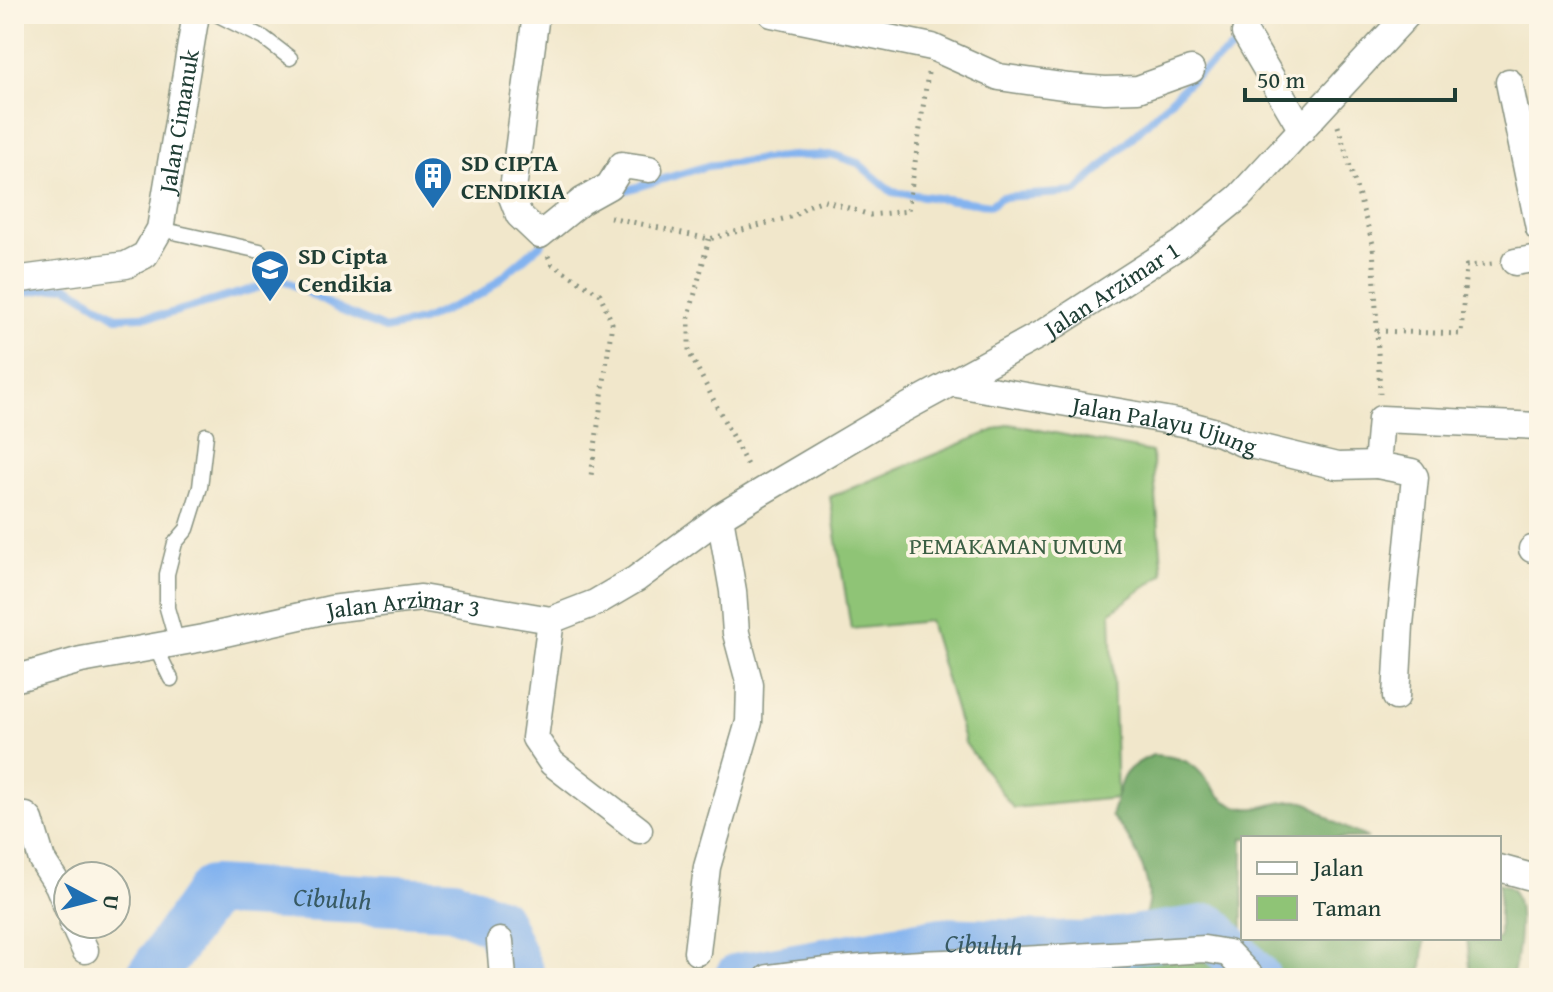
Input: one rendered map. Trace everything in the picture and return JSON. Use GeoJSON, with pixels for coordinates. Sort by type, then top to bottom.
{"type":"FeatureCollection","features":[{"type":"Feature","properties":{"kind":"street","name":"Jalan Cimanuk"},"geometry":{"type":"LineString","coordinates":[[160,229],[196,14]]}},
{"type":"Feature","properties":{"kind":"street"},"geometry":{"type":"LineString","coordinates":[[536,14],[512,197],[519,215],[540,235],[582,201],[609,186],[622,165],[649,169]]}},
{"type":"Feature","properties":{"kind":"street"},"geometry":{"type":"LineString","coordinates":[[772,14],[932,47],[999,77],[1093,89],[1138,89],[1191,70]]}},
{"type":"Feature","properties":{"kind":"street","name":"Jalan Arzimar 1"},"geometry":{"type":"LineString","coordinates":[[761,492],[1043,333],[1181,244],[1239,197],[1408,14]]}},
{"type":"Feature","properties":{"kind":"street"},"geometry":{"type":"LineString","coordinates":[[1245,33],[1302,130]]}},
{"type":"Feature","properties":{"kind":"street"},"geometry":{"type":"LineString","coordinates":[[1509,82],[1539,228]]}},
{"type":"Feature","properties":{"kind":"street"},"geometry":{"type":"LineString","coordinates":[[14,280],[126,265],[145,255],[160,229]]}},
{"type":"Feature","properties":{"kind":"street","name":"Jalan Palayu Ujung"},"geometry":{"type":"LineString","coordinates":[[951,383],[1183,423],[1220,433],[1242,443],[1337,466],[1377,465],[1412,472],[1415,477],[1396,697]]}},
{"type":"Feature","properties":{"kind":"street"},"geometry":{"type":"LineString","coordinates":[[1377,465],[1381,419],[1539,426]]}},
{"type":"Feature","properties":{"kind":"street"},"geometry":{"type":"LineString","coordinates":[[639,830],[552,763],[535,738],[551,620],[595,603],[636,579],[720,517],[761,492]]}},
{"type":"Feature","properties":{"kind":"street"},"geometry":{"type":"LineString","coordinates":[[697,952],[707,867],[749,722],[750,685],[736,633],[733,591],[720,517]]}},
{"type":"Feature","properties":{"kind":"street","name":"Jalan Arzimar 3"},"geometry":{"type":"LineString","coordinates":[[14,679],[81,660],[331,609],[421,598],[551,620]]}},
{"type":"Feature","properties":{"kind":"street"},"geometry":{"type":"LineString","coordinates":[[14,823],[20,816],[30,820],[42,860],[52,876]]}},
{"type":"Feature","properties":{"kind":"street"},"geometry":{"type":"LineString","coordinates":[[1501,869],[1539,879]]}},
{"type":"Feature","properties":{"kind":"street"},"geometry":{"type":"LineString","coordinates":[[80,940],[85,950]]}},
{"type":"Feature","properties":{"kind":"street"},"geometry":{"type":"LineString","coordinates":[[500,941],[503,978]]}},
{"type":"Feature","properties":{"kind":"street"},"geometry":{"type":"LineString","coordinates":[[768,978],[918,962],[1019,960],[1204,949],[1228,953],[1252,978]]}},
{"type":"Feature","properties":{"kind":"lane"},"geometry":{"type":"LineString","coordinates":[[216,14],[264,38],[290,58]]}},
{"type":"Feature","properties":{"kind":"lane"},"geometry":{"type":"LineString","coordinates":[[160,229],[260,251]]}},
{"type":"Feature","properties":{"kind":"lane"},"geometry":{"type":"LineString","coordinates":[[171,679],[166,644],[167,574],[175,543],[187,529],[200,487],[206,435]]}},
{"type":"Feature","properties":{"kind":"path"},"geometry":{"type":"LineString","coordinates":[[601,215],[709,239],[794,216],[807,206],[824,200],[870,215],[908,211],[932,47]]}},
{"type":"Feature","properties":{"kind":"path"},"geometry":{"type":"LineString","coordinates":[[1329,98],[1373,244],[1381,419]]}},
{"type":"Feature","properties":{"kind":"path"},"geometry":{"type":"LineString","coordinates":[[709,239],[689,316],[689,352],[761,492]]}},
{"type":"Feature","properties":{"kind":"path"},"geometry":{"type":"LineString","coordinates":[[1377,331],[1461,334],[1466,266],[1527,260]]}},
{"type":"Feature","properties":{"kind":"path"},"geometry":{"type":"LineString","coordinates":[[552,264],[600,294],[612,323],[591,476]]}},
{"type":"Feature","properties":{"kind":"green space","name":"PEMAKAMAN UMUM"},"geometry":{"type":"Polygon","coordinates":[[[1009,424],[1152,452],[1163,574],[1111,612],[1117,798],[1013,808],[965,743],[929,621],[851,629],[830,497],[1009,424]]]}},
{"type":"Feature","properties":{"kind":"green space"},"geometry":{"type":"Polygon","coordinates":[[[1153,755],[1176,758],[1189,763],[1220,796],[1233,805],[1258,808],[1290,801],[1304,802],[1364,836],[1241,836],[1241,940],[1425,940],[1421,978],[1074,978],[1095,954],[1136,927],[1145,914],[1149,898],[1145,875],[1136,851],[1111,816],[1122,779],[1141,761],[1153,755]]]}},
{"type":"Feature","properties":{"kind":"green space"},"geometry":{"type":"Polygon","coordinates":[[[1501,884],[1511,889],[1518,906],[1518,945],[1512,978],[1471,978],[1467,940],[1501,940],[1501,884]]]}},
{"type":"Feature","properties":{"kind":"waterway"},"geometry":{"type":"LineString","coordinates":[[613,194],[707,166],[791,156],[834,155],[858,163],[892,192],[991,205],[1001,197],[1076,192],[1193,78],[1259,29],[1270,14]]}},
{"type":"Feature","properties":{"kind":"waterway"},"geometry":{"type":"LineString","coordinates":[[14,294],[67,286],[117,317],[164,315],[284,280],[340,310],[385,329],[421,321],[483,293],[542,243]]}},
{"type":"Feature","properties":{"kind":"waterway","name":"Cibuluh"},"geometry":{"type":"LineString","coordinates":[[150,978],[211,891],[453,904],[497,922],[521,978]]}},
{"type":"Feature","properties":{"kind":"waterway","name":"Cibuluh"},"geometry":{"type":"LineString","coordinates":[[739,978],[941,942],[1083,947],[1210,929],[1256,978]]}},
{"type":"Feature","properties":{"kind":"place","name":"SD CIPTA CENDIKIA"},"geometry":{"type":"Point","coordinates":[433,210]}},
{"type":"Feature","properties":{"kind":"place","name":"SD Cipta Cendikia"},"geometry":{"type":"Point","coordinates":[270,303]}}]}
